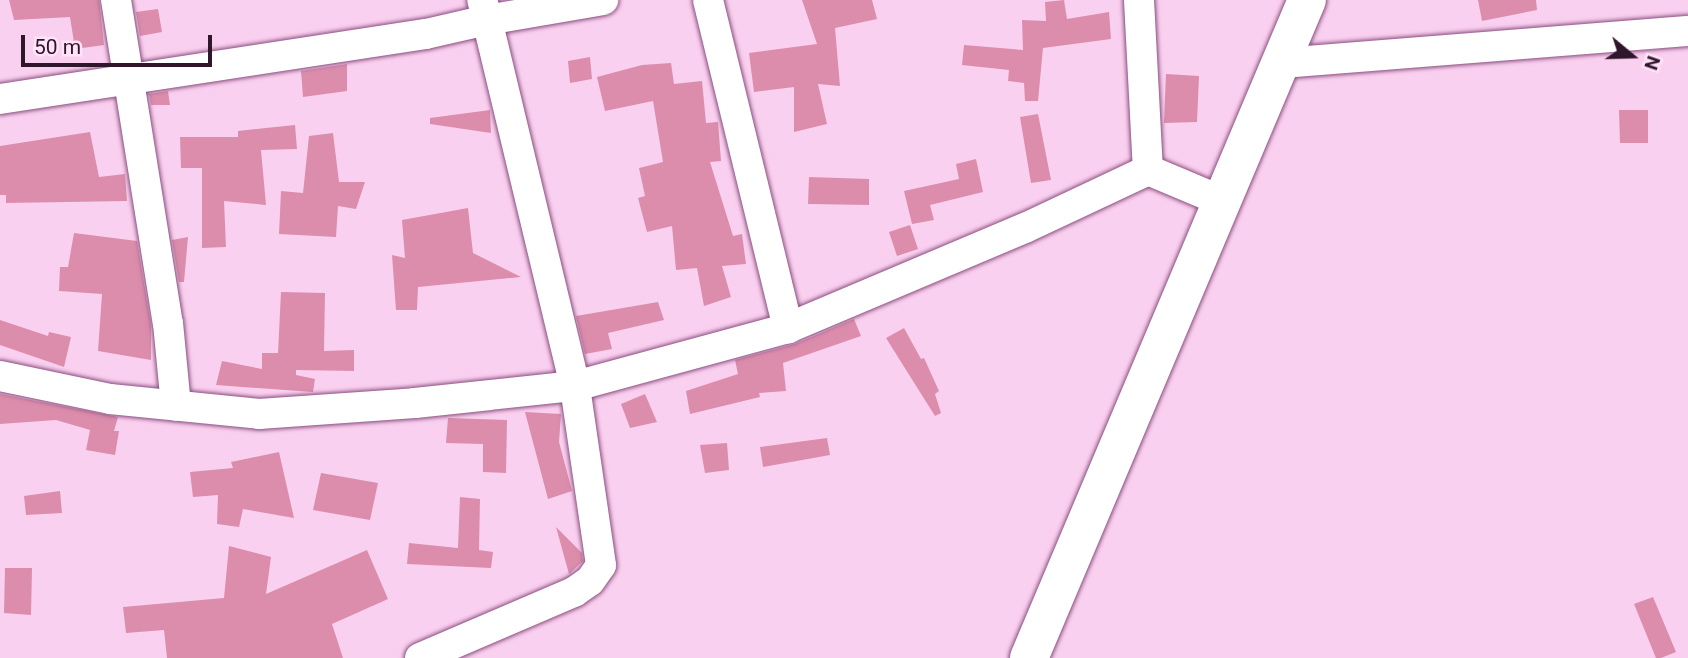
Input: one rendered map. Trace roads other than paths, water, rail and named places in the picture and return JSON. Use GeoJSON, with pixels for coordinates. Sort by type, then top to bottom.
{"type":"FeatureCollection","features":[{"type":"Feature","properties":{"kind":"highway"},"geometry":{"type":"LineString","coordinates":[[1029,658],[1224,202],[1307,0]]}},
{"type":"Feature","properties":{"kind":"street"},"geometry":{"type":"LineString","coordinates":[[116,0],[168,323],[176,406]]}},
{"type":"Feature","properties":{"kind":"street"},"geometry":{"type":"LineString","coordinates":[[0,99],[426,34],[485,10],[603,0]]}},
{"type":"Feature","properties":{"kind":"street"},"geometry":{"type":"LineString","coordinates":[[708,0],[788,328]]}},
{"type":"Feature","properties":{"kind":"street"},"geometry":{"type":"LineString","coordinates":[[1139,0],[1148,170]]}},
{"type":"Feature","properties":{"kind":"street"},"geometry":{"type":"LineString","coordinates":[[421,658],[574,592],[590,581],[601,565],[575,386],[485,10]]}},
{"type":"Feature","properties":{"kind":"street"},"geometry":{"type":"LineString","coordinates":[[1280,63],[1688,31]]}},
{"type":"Feature","properties":{"kind":"street"},"geometry":{"type":"LineString","coordinates":[[0,376],[110,399],[259,414],[415,403],[575,386],[788,328],[1025,228],[1148,170],[1224,202]]}}]}
